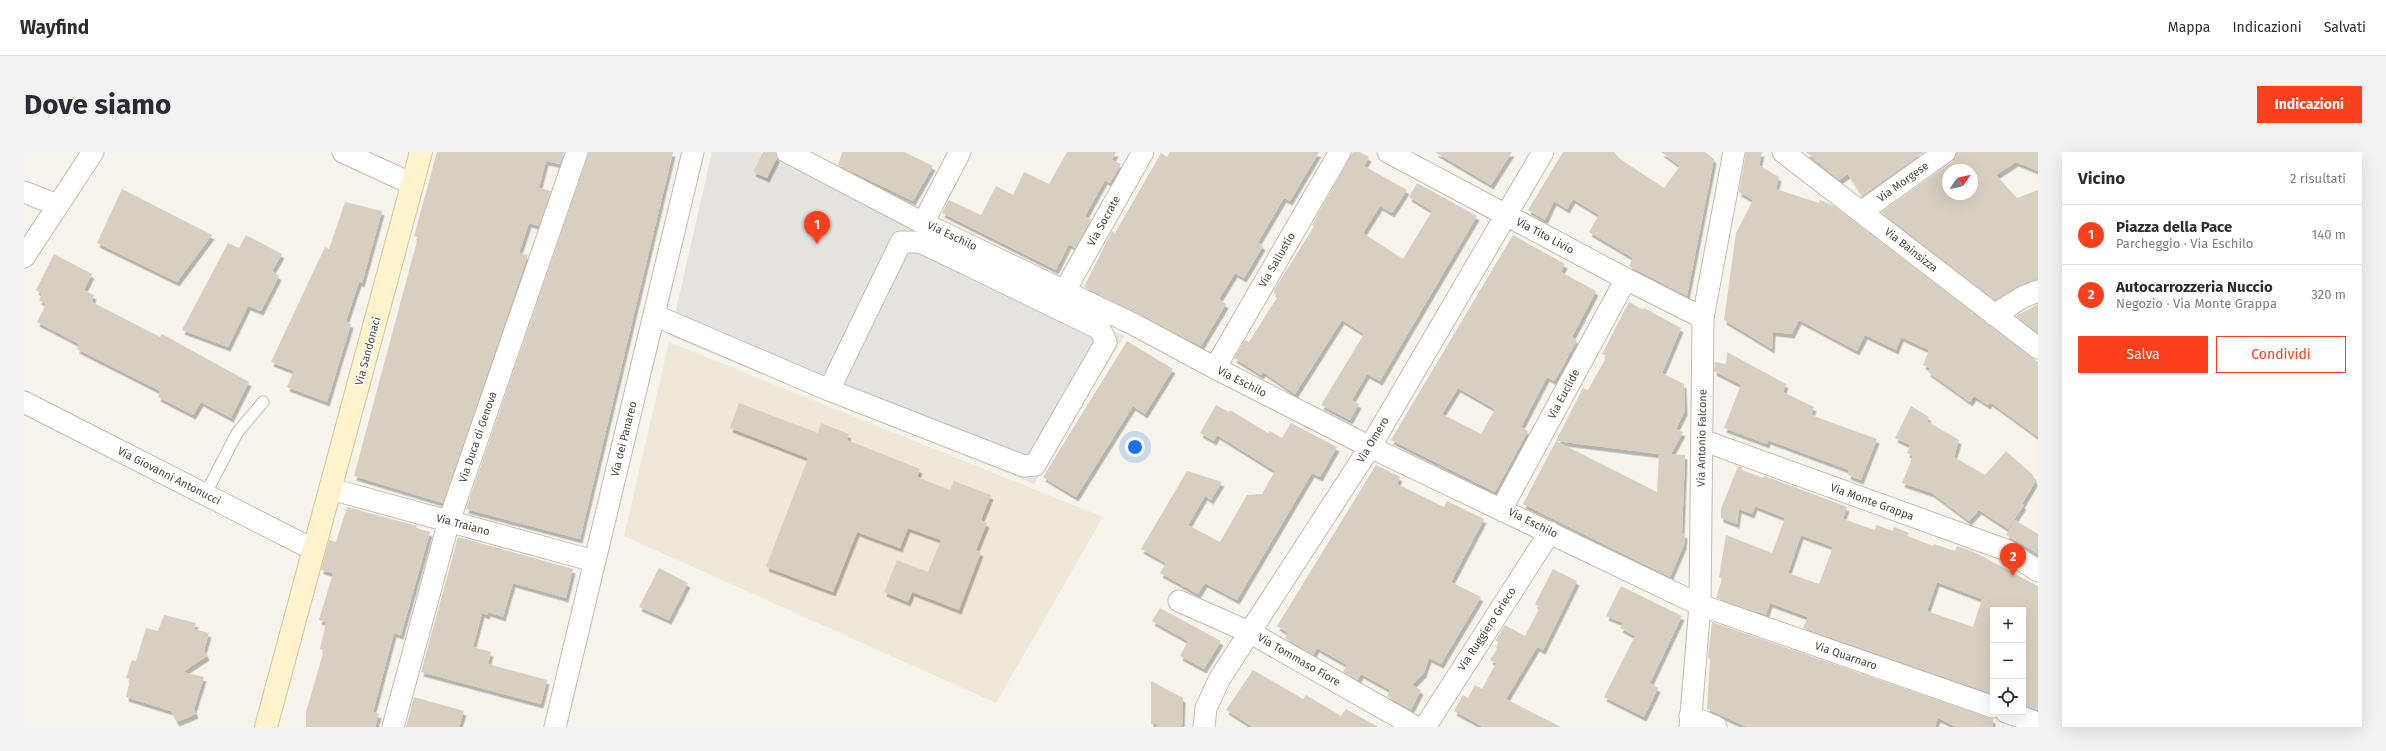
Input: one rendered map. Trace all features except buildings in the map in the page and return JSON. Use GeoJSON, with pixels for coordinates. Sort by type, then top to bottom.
{"type":"FeatureCollection","features":[{"type":"Feature","properties":{"kind":"main road","name":"Via Sandonaci"},"geometry":{"type":"LineString","coordinates":[[266,727],[421,152]]}},
{"type":"Feature","properties":{"kind":"street"},"geometry":{"type":"LineString","coordinates":[[24,256],[93,152]]}},
{"type":"Feature","properties":{"kind":"street"},"geometry":{"type":"LineString","coordinates":[[343,152],[412,184]]}},
{"type":"Feature","properties":{"kind":"street","name":"Via Duca di Genova"},"geometry":{"type":"LineString","coordinates":[[393,727],[449,521],[577,152]]}},
{"type":"Feature","properties":{"kind":"street","name":"Via dei Panareo"},"geometry":{"type":"LineString","coordinates":[[555,727],[693,152]]}},
{"type":"Feature","properties":{"kind":"street","name":"Via Eschilo"},"geometry":{"type":"LineString","coordinates":[[787,152],[923,223],[970,255],[1065,290],[1370,447],[1502,508],[1700,605]]}},
{"type":"Feature","properties":{"kind":"street"},"geometry":{"type":"LineString","coordinates":[[923,223],[960,152]]}},
{"type":"Feature","properties":{"kind":"street","name":"Via Socrate"},"geometry":{"type":"LineString","coordinates":[[1065,290],[1143,152]]}},
{"type":"Feature","properties":{"kind":"street","name":"Via Sallustio"},"geometry":{"type":"LineString","coordinates":[[1215,368],[1340,152]]}},
{"type":"Feature","properties":{"kind":"street","name":"Via Tito Livio"},"geometry":{"type":"LineString","coordinates":[[1388,152],[1505,216],[1703,318]]}},
{"type":"Feature","properties":{"kind":"street","name":"Via Omero"},"geometry":{"type":"LineString","coordinates":[[1204,727],[1206,708],[1220,678],[1251,633],[1370,447],[1543,152]]}},
{"type":"Feature","properties":{"kind":"street","name":"Via Antonio Falcone"},"geometry":{"type":"LineString","coordinates":[[1690,721],[1700,605],[1703,318],[1734,152]]}},
{"type":"Feature","properties":{"kind":"street","name":"Via Bainsizza"},"geometry":{"type":"LineString","coordinates":[[1783,152],[2038,348]]}},
{"type":"Feature","properties":{"kind":"street","name":"Via Morgese"},"geometry":{"type":"LineString","coordinates":[[1861,212],[1945,152]]}},
{"type":"Feature","properties":{"kind":"street"},"geometry":{"type":"LineString","coordinates":[[24,192],[57,205]]}},
{"type":"Feature","properties":{"kind":"street"},"geometry":{"type":"LineString","coordinates":[[654,315],[829,390],[1024,466],[1035,465],[1106,342],[1100,329],[970,255],[920,242],[900,242],[829,390]]}},
{"type":"Feature","properties":{"kind":"street","name":"Via Euclide"},"geometry":{"type":"LineString","coordinates":[[1502,508],[1626,279]]}},
{"type":"Feature","properties":{"kind":"street"},"geometry":{"type":"LineString","coordinates":[[1994,315],[2023,297],[2038,291]]}},
{"type":"Feature","properties":{"kind":"street","name":"Via Giovanni Antonucci"},"geometry":{"type":"LineString","coordinates":[[24,402],[314,550]]}},
{"type":"Feature","properties":{"kind":"street","name":"Via Monte Grappa"},"geometry":{"type":"LineString","coordinates":[[1702,440],[2006,550],[2038,571]]}},
{"type":"Feature","properties":{"kind":"street","name":"Via Traiano"},"geometry":{"type":"LineString","coordinates":[[331,489],[594,561]]}},
{"type":"Feature","properties":{"kind":"street","name":"Via Ruggiero Grieco"},"geometry":{"type":"LineString","coordinates":[[1424,727],[1550,532]]}},
{"type":"Feature","properties":{"kind":"street","name":"Via Tommaso Fiore"},"geometry":{"type":"LineString","coordinates":[[1178,601],[1251,633],[1416,727]]}},
{"type":"Feature","properties":{"kind":"street","name":"Via Quarnaro"},"geometry":{"type":"LineString","coordinates":[[1700,605],[1990,706]]}},
{"type":"Feature","properties":{"kind":"street"},"geometry":{"type":"LineString","coordinates":[[2015,715],[2038,723]]}},
{"type":"Feature","properties":{"kind":"street"},"geometry":{"type":"LineString","coordinates":[[1690,721],[1716,727]]}},
{"type":"Feature","properties":{"kind":"lane"},"geometry":{"type":"LineString","coordinates":[[205,495],[237,433],[263,402]]}},
{"type":"Feature","properties":{"kind":"shaded area"},"geometry":{"type":"Polygon","coordinates":[[[712,152],[760,152],[1124,336],[1034,484],[670,336],[712,152]]]}},
{"type":"Feature","properties":{"kind":"shaded area"},"geometry":{"type":"Polygon","coordinates":[[[669,342],[1103,517],[996,703],[624,536],[669,342]]]}},
{"type":"Feature","properties":{"kind":"place","name":"Piazza della Pace"},"geometry":{"type":"Point","coordinates":[817,244]}},
{"type":"Feature","properties":{"kind":"place","name":"Autocarrozzeria Nuccio"},"geometry":{"type":"Point","coordinates":[2013,576]}}]}
